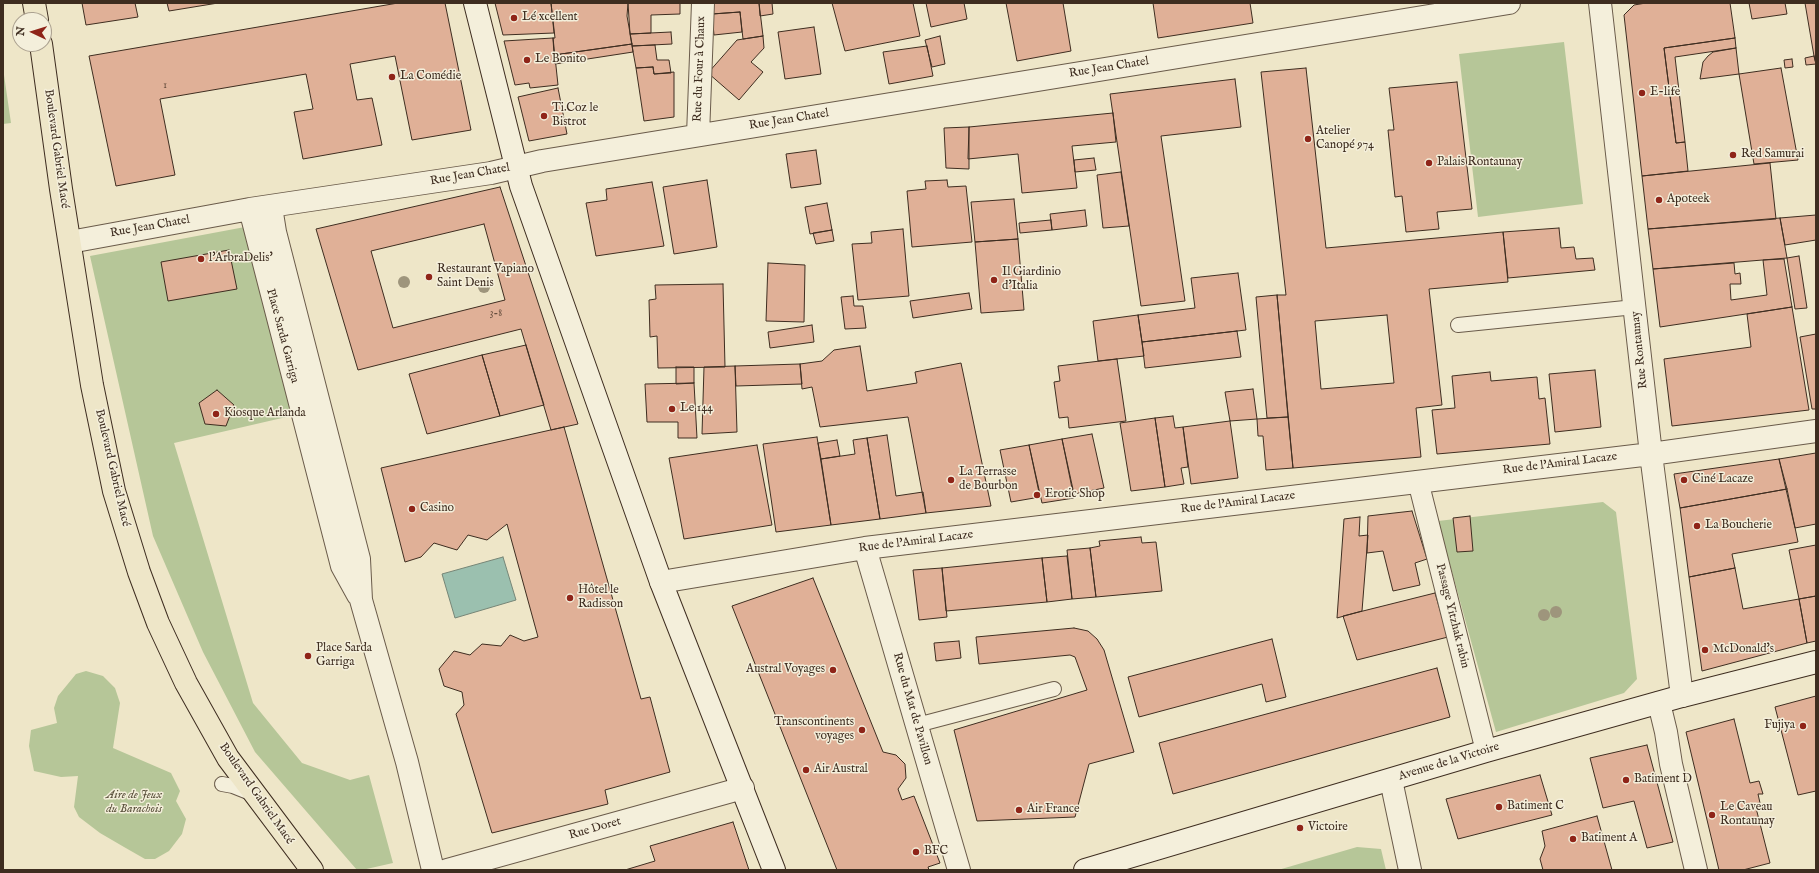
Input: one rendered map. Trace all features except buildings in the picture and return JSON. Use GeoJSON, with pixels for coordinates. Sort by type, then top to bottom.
{"type":"FeatureCollection","features":[{"type":"Feature","properties":{"kind":"main road","name":"Boulevard Gabriel Macé"},"geometry":{"type":"LineString","coordinates":[[42,52],[92,385],[111,476],[139,572],[158,623],[186,682],[228,758],[312,870]]}},
{"type":"Feature","properties":{"kind":"street"},"geometry":{"type":"LineString","coordinates":[[475,3],[516,168],[661,582],[774,870]]}},
{"type":"Feature","properties":{"kind":"street","name":"Rue du Four à Chaux"},"geometry":{"type":"LineString","coordinates":[[698,135],[703,3]]}},
{"type":"Feature","properties":{"kind":"street","name":"Rue Jean Chatel"},"geometry":{"type":"LineString","coordinates":[[70,242],[250,209],[491,173],[542,161],[1486,5],[1509,3]]}},
{"type":"Feature","properties":{"kind":"street","name":"Rue Rontaunay"},"geometry":{"type":"LineString","coordinates":[[1600,3],[1651,454],[1682,696]]}},
{"type":"Feature","properties":{"kind":"street","name":"Place Sarda Garriga"},"geometry":{"type":"LineString","coordinates":[[271,207],[275,232],[359,559],[361,600],[407,762],[433,870]]}},
{"type":"Feature","properties":{"kind":"street","name":"Place Sarda Garriga"},"geometry":{"type":"LineString","coordinates":[[250,209],[342,566],[361,600]]}},
{"type":"Feature","properties":{"kind":"street","name":"Rue de l'Amiral Lacaze"},"geometry":{"type":"LineString","coordinates":[[661,582],[865,548],[1651,454],[1816,431]]}},
{"type":"Feature","properties":{"kind":"street","name":"Passage Yitzhak rabin"},"geometry":{"type":"LineString","coordinates":[[1418,481],[1486,751]]}},
{"type":"Feature","properties":{"kind":"street","name":"Rue du Mat de Pavillon"},"geometry":{"type":"LineString","coordinates":[[865,548],[959,870]]}},
{"type":"Feature","properties":{"kind":"street","name":"Avenue de la Victoire"},"geometry":{"type":"LineString","coordinates":[[1085,870],[1486,751],[1682,696],[1816,662]]}},
{"type":"Feature","properties":{"kind":"street"},"geometry":{"type":"LineString","coordinates":[[1659,703],[1666,732],[1671,764],[1696,870]]}},
{"type":"Feature","properties":{"kind":"street"},"geometry":{"type":"LineString","coordinates":[[1391,780],[1410,870]]}},
{"type":"Feature","properties":{"kind":"street","name":"Rue Doret"},"geometry":{"type":"LineString","coordinates":[[448,870],[743,788]]}},
{"type":"Feature","properties":{"kind":"lane"},"geometry":{"type":"LineString","coordinates":[[1458,325],[1635,307]]}},
{"type":"Feature","properties":{"kind":"lane"},"geometry":{"type":"LineString","coordinates":[[917,725],[1054,689]]}},
{"type":"Feature","properties":{"kind":"lane"},"geometry":{"type":"LineString","coordinates":[[222,784],[233,786],[255,796]]}},
{"type":"Feature","properties":{"kind":"green space"},"geometry":{"type":"Polygon","coordinates":[[[1564,42],[1583,204],[1478,217],[1459,54],[1564,42]]]}},
{"type":"Feature","properties":{"kind":"green space"},"geometry":{"type":"Polygon","coordinates":[[[3,68],[11,123],[3,124],[3,68]]]}},
{"type":"Feature","properties":{"kind":"green space"},"geometry":{"type":"Polygon","coordinates":[[[245,227],[295,415],[174,443],[253,703],[302,763],[350,780],[369,775],[393,863],[362,870],[357,870],[255,752],[203,652],[153,536],[90,256],[245,227]]]}},
{"type":"Feature","properties":{"kind":"green space"},"geometry":{"type":"Polygon","coordinates":[[[1603,502],[1616,512],[1637,679],[1624,693],[1496,732],[1438,521],[1603,502]]]}},
{"type":"Feature","properties":{"kind":"green space","name":"Aire de Jeux du Barachois"},"geometry":{"type":"Polygon","coordinates":[[[86,671],[103,676],[115,688],[120,703],[113,748],[171,773],[180,791],[176,801],[186,819],[182,834],[169,851],[155,859],[145,859],[100,833],[79,817],[74,807],[78,776],[61,777],[34,771],[29,746],[31,730],[57,723],[54,708],[58,696],[76,674],[86,671]]]}},
{"type":"Feature","properties":{"kind":"green space"},"geometry":{"type":"Polygon","coordinates":[[[1357,847],[1381,849],[1386,870],[1278,870],[1357,847]]]}},
{"type":"Feature","properties":{"kind":"shaded area"},"geometry":{"type":"Polygon","coordinates":[[[503,557],[516,600],[455,618],[442,574],[503,557]]]}},
{"type":"Feature","properties":{"kind":"place","name":"Lé xcellent"},"geometry":{"type":"Point","coordinates":[514,18]}},
{"type":"Feature","properties":{"kind":"place","name":"Le Bonito"},"geometry":{"type":"Point","coordinates":[527,60]}},
{"type":"Feature","properties":{"kind":"place","name":"La Comédie"},"geometry":{"type":"Point","coordinates":[392,77]}},
{"type":"Feature","properties":{"kind":"place","name":"E-life"},"geometry":{"type":"Point","coordinates":[1642,93]}},
{"type":"Feature","properties":{"kind":"place","name":"Ti.Coz le Bistrot"},"geometry":{"type":"Point","coordinates":[544,116]}},
{"type":"Feature","properties":{"kind":"place","name":"Atelier Canopé 974"},"geometry":{"type":"Point","coordinates":[1308,139]}},
{"type":"Feature","properties":{"kind":"place","name":"Red Samurai"},"geometry":{"type":"Point","coordinates":[1733,155]}},
{"type":"Feature","properties":{"kind":"place","name":"Palais Rontaunay"},"geometry":{"type":"Point","coordinates":[1429,163]}},
{"type":"Feature","properties":{"kind":"place","name":"Apoteek"},"geometry":{"type":"Point","coordinates":[1659,200]}},
{"type":"Feature","properties":{"kind":"place","name":"l'ArbraDelis'"},"geometry":{"type":"Point","coordinates":[201,259]}},
{"type":"Feature","properties":{"kind":"place","name":"Restaurant Vapiano Saint Denis"},"geometry":{"type":"Point","coordinates":[429,277]}},
{"type":"Feature","properties":{"kind":"place","name":"Il Giardinio d'Italia"},"geometry":{"type":"Point","coordinates":[994,280]}},
{"type":"Feature","properties":{"kind":"place","name":"Le 144"},"geometry":{"type":"Point","coordinates":[672,409]}},
{"type":"Feature","properties":{"kind":"place","name":"Kiosque Arlanda"},"geometry":{"type":"Point","coordinates":[216,414]}},
{"type":"Feature","properties":{"kind":"place","name":"La Terrasse de Bourbon"},"geometry":{"type":"Point","coordinates":[951,480]}},
{"type":"Feature","properties":{"kind":"place","name":"Ciné Lacaze"},"geometry":{"type":"Point","coordinates":[1684,480]}},
{"type":"Feature","properties":{"kind":"place","name":"Erotic Shop"},"geometry":{"type":"Point","coordinates":[1037,495]}},
{"type":"Feature","properties":{"kind":"place","name":"Casino"},"geometry":{"type":"Point","coordinates":[412,509]}},
{"type":"Feature","properties":{"kind":"place","name":"La Boucherie"},"geometry":{"type":"Point","coordinates":[1697,526]}},
{"type":"Feature","properties":{"kind":"place","name":"Hôtel le Radisson"},"geometry":{"type":"Point","coordinates":[570,598]}},
{"type":"Feature","properties":{"kind":"place","name":"McDonald's"},"geometry":{"type":"Point","coordinates":[1705,650]}},
{"type":"Feature","properties":{"kind":"place","name":"Place Sarda Garriga"},"geometry":{"type":"Point","coordinates":[308,656]}},
{"type":"Feature","properties":{"kind":"place","name":"Austral Voyages"},"geometry":{"type":"Point","coordinates":[833,670]}},
{"type":"Feature","properties":{"kind":"place","name":"Fujiya"},"geometry":{"type":"Point","coordinates":[1803,726]}},
{"type":"Feature","properties":{"kind":"place","name":"Transcontinents voyages"},"geometry":{"type":"Point","coordinates":[862,730]}},
{"type":"Feature","properties":{"kind":"place","name":"Air Austral"},"geometry":{"type":"Point","coordinates":[806,770]}},
{"type":"Feature","properties":{"kind":"place","name":"Batiment D"},"geometry":{"type":"Point","coordinates":[1626,780]}},
{"type":"Feature","properties":{"kind":"place","name":"Batiment C"},"geometry":{"type":"Point","coordinates":[1499,807]}},
{"type":"Feature","properties":{"kind":"place","name":"Air France"},"geometry":{"type":"Point","coordinates":[1019,810]}},
{"type":"Feature","properties":{"kind":"place","name":"Le Caveau Rontaunay"},"geometry":{"type":"Point","coordinates":[1712,815]}},
{"type":"Feature","properties":{"kind":"place","name":"Victoire"},"geometry":{"type":"Point","coordinates":[1300,828]}},
{"type":"Feature","properties":{"kind":"place","name":"Batiment A"},"geometry":{"type":"Point","coordinates":[1573,839]}},
{"type":"Feature","properties":{"kind":"place","name":"BFC"},"geometry":{"type":"Point","coordinates":[916,852]}}]}
